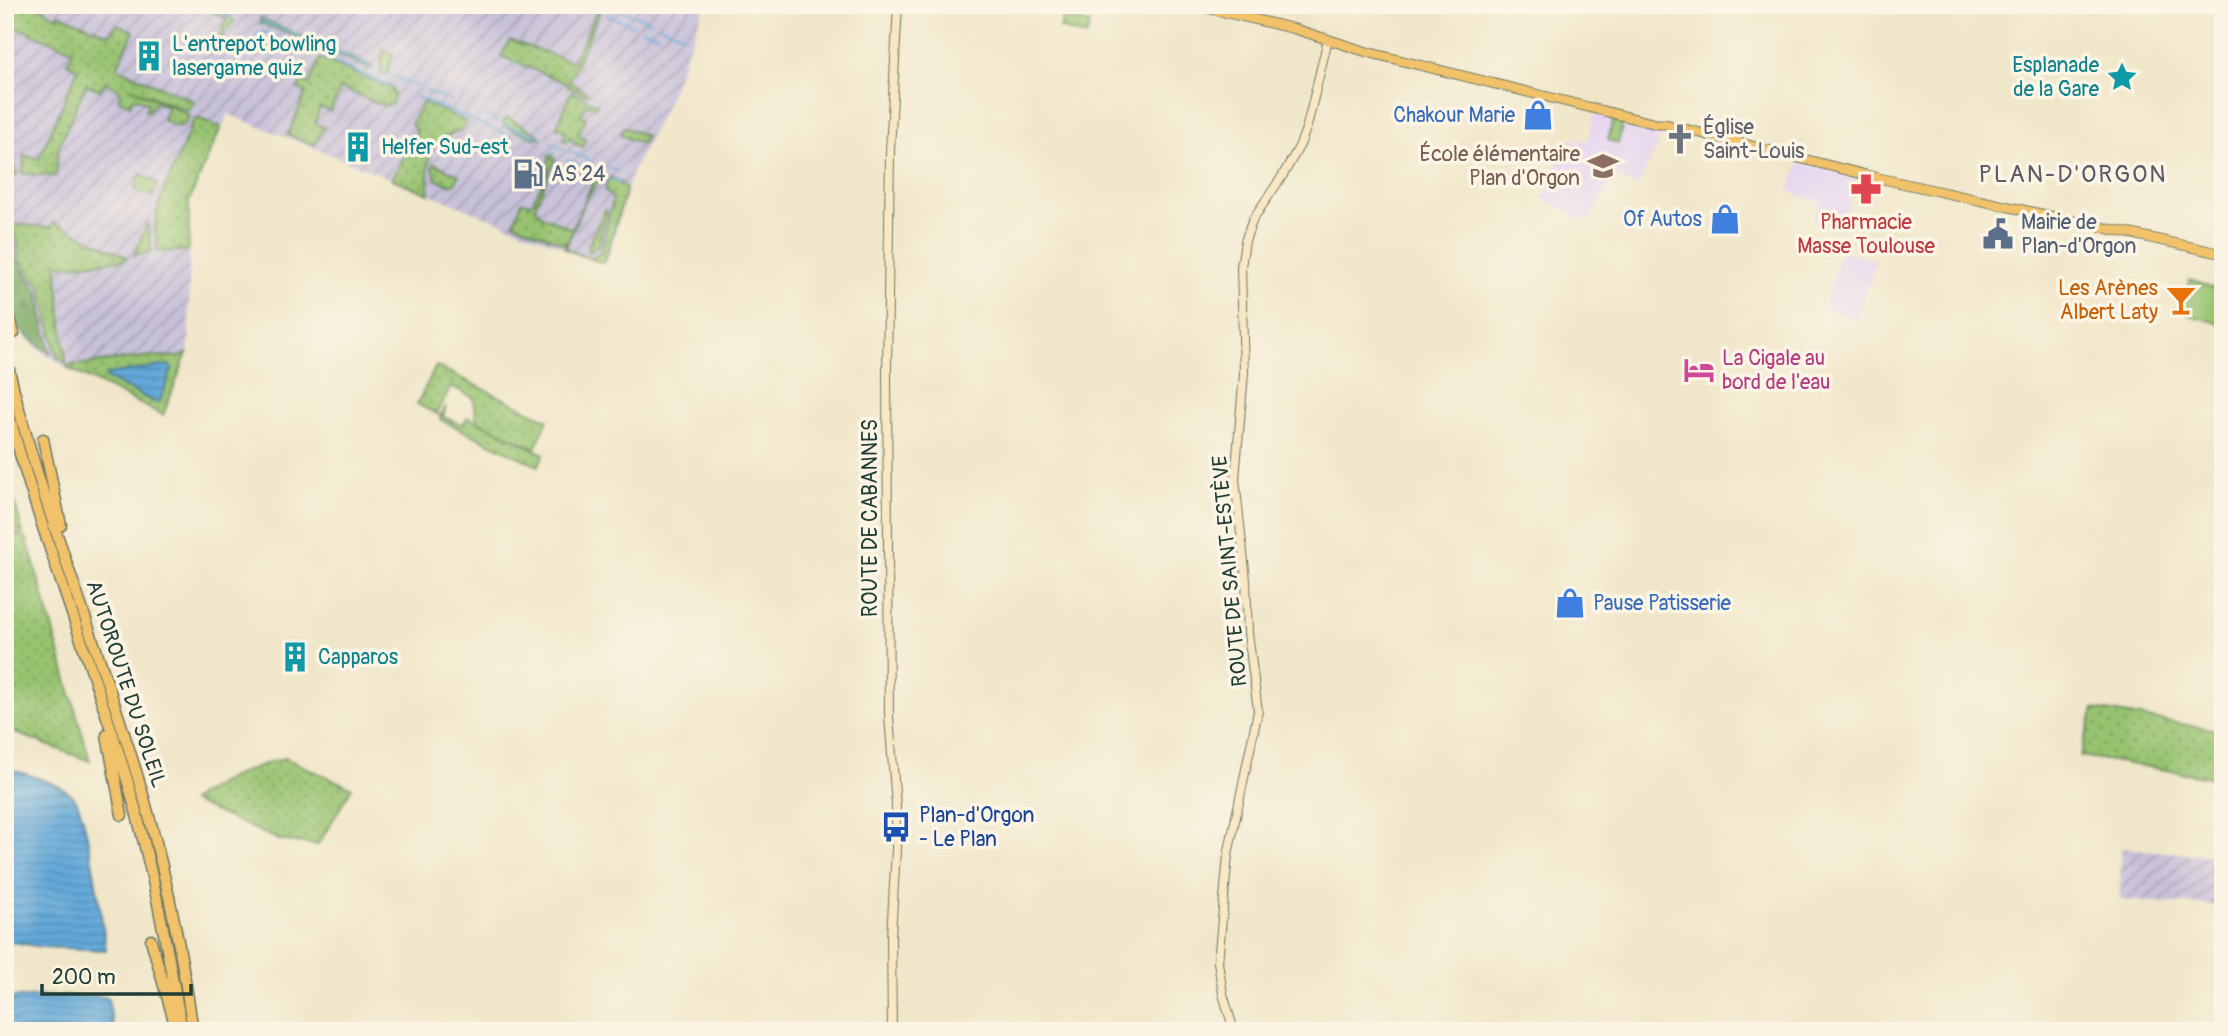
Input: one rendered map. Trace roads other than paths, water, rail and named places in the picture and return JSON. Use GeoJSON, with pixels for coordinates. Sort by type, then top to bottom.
{"type":"FeatureCollection","features":[{"type":"Feature","properties":{"kind":"highway"},"geometry":{"type":"LineString","coordinates":[[5,302],[14,333]]}},
{"type":"Feature","properties":{"kind":"highway","name":"AUTOROUTE DU SOLEIL"},"geometry":{"type":"LineString","coordinates":[[5,354],[43,491],[142,792],[162,869],[193,1031]]}},
{"type":"Feature","properties":{"kind":"highway","name":"AUTOROUTE DU SOLEIL"},"geometry":{"type":"LineString","coordinates":[[5,400],[32,492],[128,784],[151,873],[182,1031]]}},
{"type":"Feature","properties":{"kind":"highway"},"geometry":{"type":"LineString","coordinates":[[43,439],[53,494],[78,596]]}},
{"type":"Feature","properties":{"kind":"highway"},"geometry":{"type":"LineString","coordinates":[[103,704],[122,816]]}},
{"type":"Feature","properties":{"kind":"highway"},"geometry":{"type":"LineString","coordinates":[[151,940],[176,1031]]}},
{"type":"Feature","properties":{"kind":"main road","name":"ROUTE DE CABANNES"},"geometry":{"type":"LineString","coordinates":[[892,1031],[891,937],[896,805],[889,717],[887,399],[890,151],[898,5]]}},
{"type":"Feature","properties":{"kind":"main road"},"geometry":{"type":"LineString","coordinates":[[1194,5],[1328,39],[1357,50],[1560,99],[1573,98],[1867,175],[2223,254]]}},
{"type":"Feature","properties":{"kind":"main road","name":"ROUTE DE SAINT-ESTÈVE"},"geometry":{"type":"LineString","coordinates":[[1234,1031],[1217,962],[1228,856],[1258,711],[1248,633],[1236,478],[1244,373],[1241,267],[1245,241],[1253,219],[1300,145],[1328,39]]}},
{"type":"Feature","properties":{"kind":"water"},"geometry":{"type":"Polygon","coordinates":[[[169,365],[172,369],[157,403],[106,378],[108,374],[169,365]]]}},
{"type":"Feature","properties":{"kind":"water"},"geometry":{"type":"Polygon","coordinates":[[[5,768],[51,783],[74,797],[89,845],[106,950],[42,947],[5,941],[5,768]]]}},
{"type":"Feature","properties":{"kind":"water"},"geometry":{"type":"Polygon","coordinates":[[[108,998],[114,1031],[5,1031],[5,999],[108,998]]]}},
{"type":"Feature","properties":{"kind":"waterway"},"geometry":{"type":"LineString","coordinates":[[582,5],[588,7]]}},
{"type":"Feature","properties":{"kind":"waterway"},"geometry":{"type":"LineString","coordinates":[[609,5],[651,22]]}},
{"type":"Feature","properties":{"kind":"waterway"},"geometry":{"type":"LineString","coordinates":[[212,9],[231,18]]}},
{"type":"Feature","properties":{"kind":"waterway"},"geometry":{"type":"LineString","coordinates":[[607,15],[634,26]]}},
{"type":"Feature","properties":{"kind":"waterway"},"geometry":{"type":"LineString","coordinates":[[261,21],[304,39]]}},
{"type":"Feature","properties":{"kind":"waterway"},"geometry":{"type":"LineString","coordinates":[[658,25],[684,35]]}},
{"type":"Feature","properties":{"kind":"waterway"},"geometry":{"type":"LineString","coordinates":[[642,29],[658,35]]}},
{"type":"Feature","properties":{"kind":"waterway"},"geometry":{"type":"LineString","coordinates":[[240,77],[257,34],[265,32],[278,38]]}},
{"type":"Feature","properties":{"kind":"waterway"},"geometry":{"type":"LineString","coordinates":[[288,42],[295,45]]}},
{"type":"Feature","properties":{"kind":"waterway"},"geometry":{"type":"LineString","coordinates":[[318,45],[370,67]]}},
{"type":"Feature","properties":{"kind":"waterway"},"geometry":{"type":"LineString","coordinates":[[304,49],[318,55]]}},
{"type":"Feature","properties":{"kind":"waterway"},"geometry":{"type":"LineString","coordinates":[[326,59],[392,87]]}},
{"type":"Feature","properties":{"kind":"waterway"},"geometry":{"type":"LineString","coordinates":[[381,71],[388,74]]}},
{"type":"Feature","properties":{"kind":"waterway"},"geometry":{"type":"LineString","coordinates":[[395,77],[416,86]]}},
{"type":"Feature","properties":{"kind":"waterway"},"geometry":{"type":"LineString","coordinates":[[426,91],[451,101]]}},
{"type":"Feature","properties":{"kind":"waterway"},"geometry":{"type":"LineString","coordinates":[[416,97],[513,137]]}},
{"type":"Feature","properties":{"kind":"waterway"},"geometry":{"type":"LineString","coordinates":[[485,115],[497,121]]}},
{"type":"Feature","properties":{"kind":"waterway"},"geometry":{"type":"LineString","coordinates":[[504,124],[538,137]]}},
{"type":"Feature","properties":{"kind":"waterway"},"geometry":{"type":"LineString","coordinates":[[550,143],[564,149]]}},
{"type":"Feature","properties":{"kind":"waterway"},"geometry":{"type":"LineString","coordinates":[[569,151],[589,160]]}},
{"type":"Feature","properties":{"kind":"waterway"},"geometry":{"type":"LineString","coordinates":[[567,160],[587,169]]}},
{"type":"Feature","properties":{"kind":"waterway"},"geometry":{"type":"LineString","coordinates":[[603,166],[616,171]]}},
{"type":"Feature","properties":{"kind":"waterway"},"geometry":{"type":"LineString","coordinates":[[5,210],[7,173]]}},
{"type":"Feature","properties":{"kind":"waterway"},"geometry":{"type":"LineString","coordinates":[[597,173],[603,176]]}},
{"type":"Feature","properties":{"kind":"waterway"},"geometry":{"type":"LineString","coordinates":[[611,179],[619,183]]}},
{"type":"Feature","properties":{"kind":"waterway"},"geometry":{"type":"LineString","coordinates":[[5,240],[10,267]]}},
{"type":"Feature","properties":{"kind":"place","name":"L'entrepot bowling lasergame quiz"},"geometry":{"type":"Point","coordinates":[149,56]}},
{"type":"Feature","properties":{"kind":"place","name":"Esplanade de la Gare"},"geometry":{"type":"Point","coordinates":[2122,77]}},
{"type":"Feature","properties":{"kind":"place","name":"Chakour Marie"},"geometry":{"type":"Point","coordinates":[1538,115]}},
{"type":"Feature","properties":{"kind":"place","name":"Église Saint-Louis"},"geometry":{"type":"Point","coordinates":[1680,139]}},
{"type":"Feature","properties":{"kind":"place","name":"Helfer Sud-est"},"geometry":{"type":"Point","coordinates":[358,147]}},
{"type":"Feature","properties":{"kind":"place","name":"École élémentaire Plan d'Orgon"},"geometry":{"type":"Point","coordinates":[1603,166]}},
{"type":"Feature","properties":{"kind":"place","name":"AS 24"},"geometry":{"type":"Point","coordinates":[528,174]}},
{"type":"Feature","properties":{"kind":"place","name":"Pharmacie Masse Toulouse"},"geometry":{"type":"Point","coordinates":[1866,189]}},
{"type":"Feature","properties":{"kind":"place","name":"Of Autos"},"geometry":{"type":"Point","coordinates":[1725,219]}},
{"type":"Feature","properties":{"kind":"place","name":"Mairie de Plan-d'Orgon"},"geometry":{"type":"Point","coordinates":[1998,234]}},
{"type":"Feature","properties":{"kind":"place","name":"Les Arènes Albert Laty"},"geometry":{"type":"Point","coordinates":[2181,300]}},
{"type":"Feature","properties":{"kind":"place","name":"La Cigale au bord de l'eau"},"geometry":{"type":"Point","coordinates":[1699,370]}},
{"type":"Feature","properties":{"kind":"place","name":"Pause Patisserie"},"geometry":{"type":"Point","coordinates":[1570,603]}},
{"type":"Feature","properties":{"kind":"place","name":"Capparos"},"geometry":{"type":"Point","coordinates":[295,657]}},
{"type":"Feature","properties":{"kind":"place","name":"Plan-d'Orgon - Le Plan"},"geometry":{"type":"Point","coordinates":[896,827]}},
{"type":"Feature","properties":{"kind":"district","name":"PLAN-D'ORGON"},"geometry":{"type":"Point","coordinates":[2073,174]}}]}
